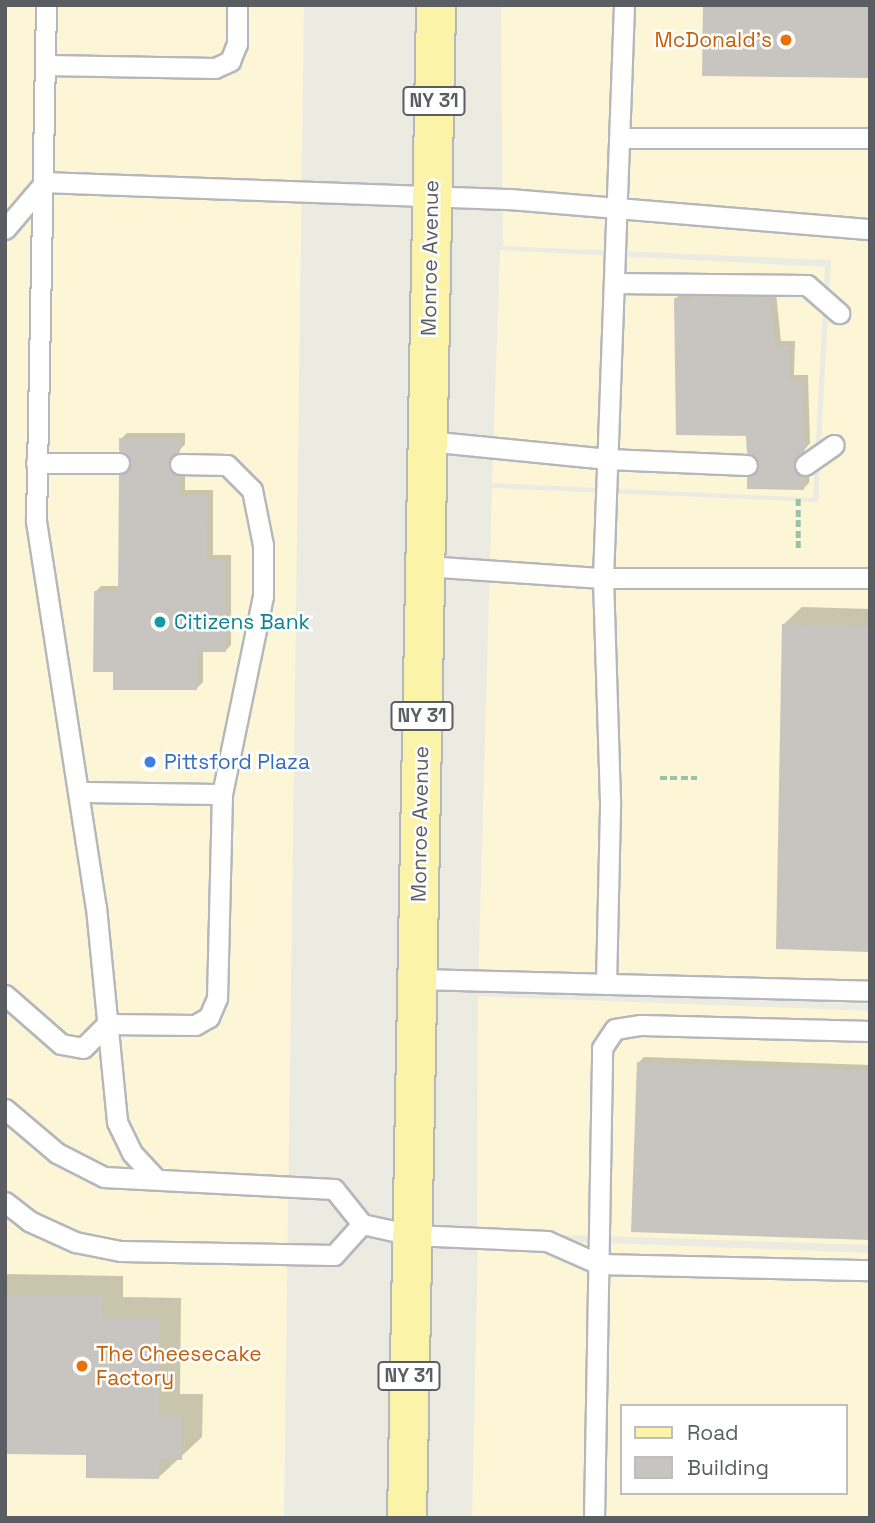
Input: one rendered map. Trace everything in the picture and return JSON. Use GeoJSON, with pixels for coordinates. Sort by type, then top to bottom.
{"type":"FeatureCollection","features":[{"type":"Feature","properties":{"kind":"main road","name":"Monroe Avenue"},"geometry":{"type":"LineString","coordinates":[[407,1518],[436,5]]}},
{"type":"Feature","properties":{"kind":"lane"},"geometry":{"type":"LineString","coordinates":[[46,5],[45,182],[36,463],[40,549],[79,792],[117,1122],[132,1153],[154,1177]]}},
{"type":"Feature","properties":{"kind":"lane"},"geometry":{"type":"LineString","coordinates":[[47,65],[215,68],[230,61],[237,44],[237,5]]}},
{"type":"Feature","properties":{"kind":"lane"},"geometry":{"type":"LineString","coordinates":[[606,984],[610,801],[603,578],[615,209],[622,138],[624,5]]}},
{"type":"Feature","properties":{"kind":"lane"},"geometry":{"type":"LineString","coordinates":[[622,138],[870,138]]}},
{"type":"Feature","properties":{"kind":"lane"},"geometry":{"type":"LineString","coordinates":[[45,182],[510,199],[870,229]]}},
{"type":"Feature","properties":{"kind":"lane"},"geometry":{"type":"LineString","coordinates":[[5,229],[45,182]]}},
{"type":"Feature","properties":{"kind":"lane"},"geometry":{"type":"LineString","coordinates":[[614,283],[807,285],[838,313]]}},
{"type":"Feature","properties":{"kind":"lane"},"geometry":{"type":"LineString","coordinates":[[427,440],[608,459],[747,464]]}},
{"type":"Feature","properties":{"kind":"lane"},"geometry":{"type":"LineString","coordinates":[[805,465],[834,445]]}},
{"type":"Feature","properties":{"kind":"lane"},"geometry":{"type":"LineString","coordinates":[[36,463],[119,464]]}},
{"type":"Feature","properties":{"kind":"lane"},"geometry":{"type":"LineString","coordinates":[[5,995],[61,1044],[83,1048],[107,1024],[195,1025],[209,1017],[217,998],[222,794],[263,596],[263,545],[252,490],[227,465],[180,464]]}},
{"type":"Feature","properties":{"kind":"lane"},"geometry":{"type":"LineString","coordinates":[[425,566],[603,578],[870,579]]}},
{"type":"Feature","properties":{"kind":"lane"},"geometry":{"type":"LineString","coordinates":[[79,792],[222,794]]}},
{"type":"Feature","properties":{"kind":"lane"},"geometry":{"type":"LineString","coordinates":[[418,979],[870,991]]}},
{"type":"Feature","properties":{"kind":"lane"},"geometry":{"type":"LineString","coordinates":[[594,1518],[602,1048],[615,1029],[641,1025],[870,1031]]}},
{"type":"Feature","properties":{"kind":"lane"},"geometry":{"type":"LineString","coordinates":[[5,1109],[57,1153],[104,1177],[154,1177],[334,1189],[362,1224],[412,1235],[547,1241],[598,1264],[870,1270]]}},
{"type":"Feature","properties":{"kind":"lane"},"geometry":{"type":"LineString","coordinates":[[5,1202],[29,1221],[75,1242],[120,1251],[334,1255],[362,1224]]}},
{"type":"Feature","properties":{"kind":"path"},"geometry":{"type":"LineString","coordinates":[[798,497],[798,580]]}},
{"type":"Feature","properties":{"kind":"path"},"geometry":{"type":"LineString","coordinates":[[660,778],[697,778]]}},
{"type":"Feature","properties":{"kind":"shaded area","name":"Pittsford Plaza"},"geometry":{"type":"Polygon","coordinates":[[[5,5],[304,5],[284,1518],[5,1518],[5,5]]]}},
{"type":"Feature","properties":{"kind":"shaded area"},"geometry":{"type":"Polygon","coordinates":[[[501,5],[870,5],[870,1004],[478,988],[492,488],[818,502],[831,260],[503,246],[501,5]]]}},
{"type":"Feature","properties":{"kind":"shaded area"},"geometry":{"type":"Polygon","coordinates":[[[500,250],[825,267],[813,498],[492,483],[500,250]]]}},
{"type":"Feature","properties":{"kind":"shaded area"},"geometry":{"type":"Polygon","coordinates":[[[478,996],[870,1011],[870,1245],[477,1232],[478,996]]]}},
{"type":"Feature","properties":{"kind":"shaded area"},"geometry":{"type":"Polygon","coordinates":[[[478,1238],[870,1253],[870,1518],[472,1518],[478,1238]]]}},
{"type":"Feature","properties":{"kind":"building","name":"McDonald's"},"geometry":{"type":"Polygon","coordinates":[[[703,5],[870,5],[870,78],[702,76],[703,5]]]}},
{"type":"Feature","properties":{"kind":"building"},"geometry":{"type":"Polygon","coordinates":[[[694,296],[770,298],[776,346],[790,346],[789,380],[802,381],[805,450],[793,465],[804,477],[804,490],[747,489],[747,477],[759,465],[747,453],[746,436],[676,435],[674,298],[693,300],[694,296]]]}},
{"type":"Feature","properties":{"kind":"building","name":"Citizens Bank"},"geometry":{"type":"Polygon","coordinates":[[[119,438],[180,438],[180,452],[170,457],[168,464],[180,476],[180,495],[208,495],[207,560],[226,560],[226,652],[198,652],[197,690],[113,690],[113,672],[93,672],[94,591],[118,591],[119,475],[131,464],[129,456],[119,451],[119,438]]]}},
{"type":"Feature","properties":{"kind":"building"},"geometry":{"type":"Polygon","coordinates":[[[782,624],[870,626],[870,952],[776,949],[782,624]]]}},
{"type":"Feature","properties":{"kind":"building"},"geometry":{"type":"Polygon","coordinates":[[[637,1062],[870,1070],[870,1240],[631,1232],[637,1062]]]}},
{"type":"Feature","properties":{"kind":"building","name":"The Cheesecake Factory"},"geometry":{"type":"Polygon","coordinates":[[[5,1295],[103,1296],[102,1318],[160,1318],[159,1414],[182,1415],[182,1460],[159,1459],[159,1479],[86,1478],[86,1455],[5,1454],[5,1295]]]}},
{"type":"Feature","properties":{"kind":"place","name":"McDonald's"},"geometry":{"type":"Point","coordinates":[786,40]}},
{"type":"Feature","properties":{"kind":"place","name":"Citizens Bank"},"geometry":{"type":"Point","coordinates":[160,622]}},
{"type":"Feature","properties":{"kind":"place","name":"Pittsford Plaza"},"geometry":{"type":"Point","coordinates":[150,762]}},
{"type":"Feature","properties":{"kind":"place","name":"The Cheesecake Factory"},"geometry":{"type":"Point","coordinates":[82,1366]}}]}
